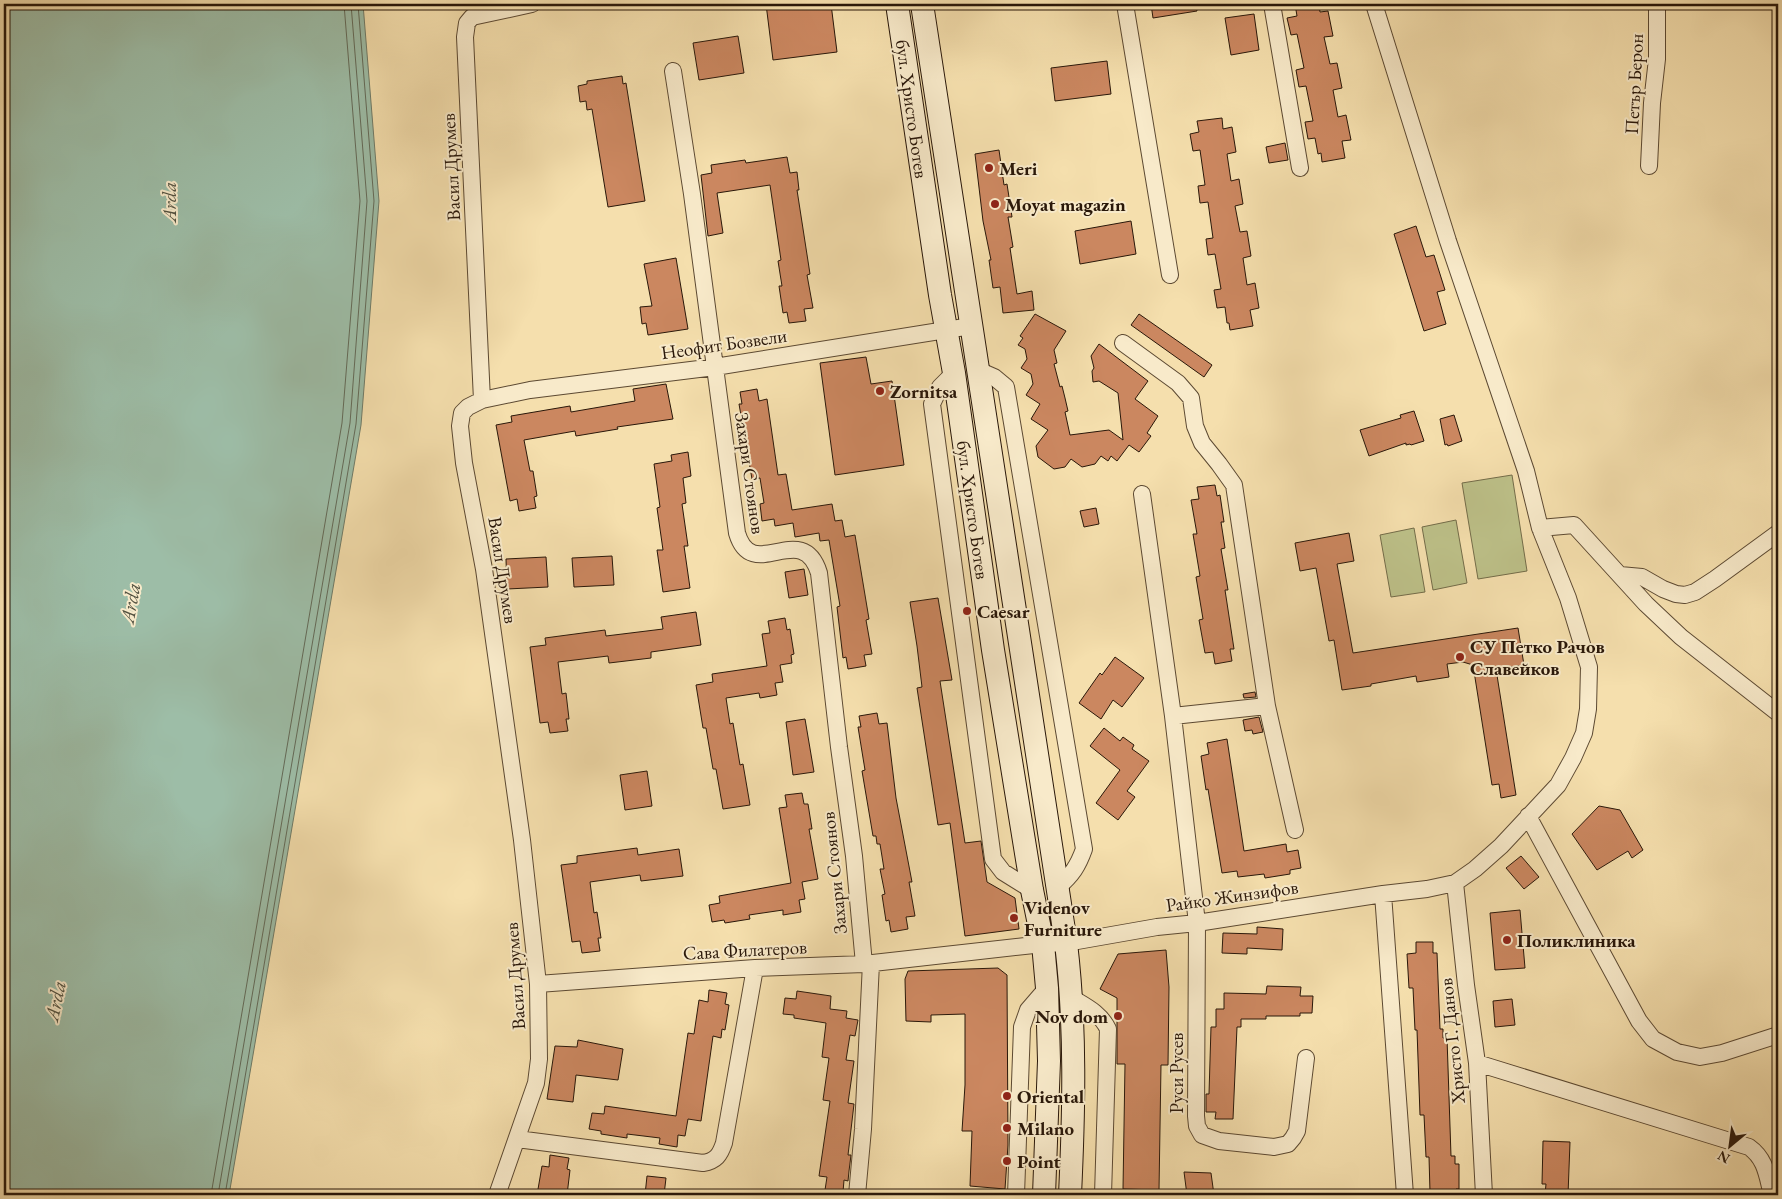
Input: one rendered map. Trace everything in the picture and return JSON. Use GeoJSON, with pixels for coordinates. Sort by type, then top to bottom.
{"type":"FeatureCollection","features":[{"type":"Feature","properties":{"kind":"main road","name":"бул. Христо Ботев"},"geometry":{"type":"LineString","coordinates":[[897,4],[954,373],[993,650],[1032,890],[1043,944],[1047,988],[1049,1061],[1044,1195]]}},
{"type":"Feature","properties":{"kind":"main road","name":"бул. Христо Ботев"},"geometry":{"type":"LineString","coordinates":[[922,4],[1066,943],[1072,998],[1074,1086],[1070,1195]]}},
{"type":"Feature","properties":{"kind":"street","name":"Васил Друмев"},"geometry":{"type":"LineString","coordinates":[[496,1195],[536,1083],[540,1059],[538,984],[521,831],[484,569],[464,463],[460,426],[462,414],[468,407],[482,400],[465,37],[467,24],[472,17],[532,4]]}},
{"type":"Feature","properties":{"kind":"street"},"geometry":{"type":"LineString","coordinates":[[1125,4],[1170,275]]}},
{"type":"Feature","properties":{"kind":"street"},"geometry":{"type":"LineString","coordinates":[[1272,4],[1300,168]]}},
{"type":"Feature","properties":{"kind":"street"},"geometry":{"type":"LineString","coordinates":[[1374,4],[1448,241],[1526,470],[1540,528],[1568,598],[1589,668],[1590,686],[1584,733],[1558,785],[1501,846],[1475,869],[1455,883]]}},
{"type":"Feature","properties":{"kind":"street","name":"Петър Берон"},"geometry":{"type":"LineString","coordinates":[[1649,166],[1656,67],[1657,4]]}},
{"type":"Feature","properties":{"kind":"street","name":"Захари Стоянов"},"geometry":{"type":"LineString","coordinates":[[673,71],[715,367],[736,533],[740,544],[747,552],[757,554],[800,550],[808,553],[816,561],[868,964]]}},
{"type":"Feature","properties":{"kind":"street","name":"Неофит Бозвели"},"geometry":{"type":"LineString","coordinates":[[482,400],[530,390],[715,367],[971,326]]}},
{"type":"Feature","properties":{"kind":"street"},"geometry":{"type":"LineString","coordinates":[[1123,343],[1178,383],[1191,398],[1196,426],[1202,443],[1234,485],[1267,706],[1295,830]]}},
{"type":"Feature","properties":{"kind":"street"},"geometry":{"type":"LineString","coordinates":[[978,370],[994,377],[1006,387],[1084,848],[1079,864],[1058,887]]}},
{"type":"Feature","properties":{"kind":"street"},"geometry":{"type":"LineString","coordinates":[[954,373],[940,387],[932,404],[993,860],[1003,872],[1032,890]]}},
{"type":"Feature","properties":{"kind":"street"},"geometry":{"type":"LineString","coordinates":[[1142,494],[1173,716],[1197,923]]}},
{"type":"Feature","properties":{"kind":"street"},"geometry":{"type":"LineString","coordinates":[[1540,528],[1574,525],[1646,604],[1681,638],[1778,713]]}},
{"type":"Feature","properties":{"kind":"street"},"geometry":{"type":"LineString","coordinates":[[1620,575],[1642,578],[1670,592],[1685,595],[1695,592],[1715,579],[1778,533]]}},
{"type":"Feature","properties":{"kind":"street"},"geometry":{"type":"LineString","coordinates":[[1173,716],[1267,706]]}},
{"type":"Feature","properties":{"kind":"street"},"geometry":{"type":"LineString","coordinates":[[1528,816],[1639,1021],[1654,1039],[1677,1052],[1700,1057],[1722,1053],[1778,1035]]}},
{"type":"Feature","properties":{"kind":"street","name":"Райко Жинзифов"},"geometry":{"type":"LineString","coordinates":[[1043,944],[1066,943],[1157,927],[1197,923],[1427,889],[1455,883]]}},
{"type":"Feature","properties":{"kind":"street","name":"Христо Г. Данов"},"geometry":{"type":"LineString","coordinates":[[1455,883],[1477,1063],[1484,1195]]}},
{"type":"Feature","properties":{"kind":"street"},"geometry":{"type":"LineString","coordinates":[[1383,894],[1405,1195]]}},
{"type":"Feature","properties":{"kind":"street","name":"Руси Русев"},"geometry":{"type":"LineString","coordinates":[[1197,923],[1196,1116],[1197,1126],[1202,1135],[1219,1141],[1274,1146],[1288,1144],[1297,1131],[1306,1058]]}},
{"type":"Feature","properties":{"kind":"street","name":"Сава Филатеров"},"geometry":{"type":"LineString","coordinates":[[538,984],[755,968],[868,964],[1043,944]]}},
{"type":"Feature","properties":{"kind":"street"},"geometry":{"type":"LineString","coordinates":[[857,1195],[863,1129],[868,964]]}},
{"type":"Feature","properties":{"kind":"street"},"geometry":{"type":"LineString","coordinates":[[517,1139],[702,1163],[711,1162],[718,1158],[724,1143],[755,968]]}},
{"type":"Feature","properties":{"kind":"street"},"geometry":{"type":"LineString","coordinates":[[1016,1195],[1022,1028],[1028,1010],[1047,988]]}},
{"type":"Feature","properties":{"kind":"street"},"geometry":{"type":"LineString","coordinates":[[1072,998],[1095,1011],[1103,1020],[1108,1030],[1103,1195]]}},
{"type":"Feature","properties":{"kind":"street"},"geometry":{"type":"LineString","coordinates":[[1477,1063],[1750,1147],[1764,1163],[1772,1195]]}},
{"type":"Feature","properties":{"kind":"green space"},"geometry":{"type":"Polygon","coordinates":[[[1512,475],[1527,571],[1478,579],[1462,483],[1512,475]]]}},
{"type":"Feature","properties":{"kind":"green space"},"geometry":{"type":"Polygon","coordinates":[[[1456,520],[1467,583],[1433,590],[1422,527],[1456,520]]]}},
{"type":"Feature","properties":{"kind":"green space"},"geometry":{"type":"Polygon","coordinates":[[[1414,528],[1425,592],[1391,597],[1380,535],[1414,528]]]}},
{"type":"Feature","properties":{"kind":"water","name":"Arda"},"geometry":{"type":"Polygon","coordinates":[[[4,4],[363,4],[379,201],[361,425],[229,1195],[4,1195],[4,4]]]}},
{"type":"Feature","properties":{"kind":"building"},"geometry":{"type":"Polygon","coordinates":[[[766,4],[831,4],[837,52],[773,60],[766,4]]]}},
{"type":"Feature","properties":{"kind":"building"},"geometry":{"type":"Polygon","coordinates":[[[1151,4],[1196,4],[1197,11],[1153,18],[1151,4]]]}},
{"type":"Feature","properties":{"kind":"building"},"geometry":{"type":"Polygon","coordinates":[[[1295,4],[1319,4],[1320,12],[1328,11],[1333,36],[1324,37],[1330,64],[1337,63],[1342,88],[1333,90],[1338,117],[1346,115],[1351,140],[1342,141],[1345,158],[1322,162],[1321,153],[1318,154],[1315,138],[1308,139],[1305,122],[1313,121],[1306,86],[1299,87],[1296,70],[1304,68],[1297,34],[1291,35],[1287,18],[1297,16],[1295,4]]]}},
{"type":"Feature","properties":{"kind":"building"},"geometry":{"type":"Polygon","coordinates":[[[1254,14],[1259,50],[1231,55],[1225,18],[1254,14]]]}},
{"type":"Feature","properties":{"kind":"building"},"geometry":{"type":"Polygon","coordinates":[[[738,36],[744,73],[699,80],[693,43],[738,36]]]}},
{"type":"Feature","properties":{"kind":"building"},"geometry":{"type":"Polygon","coordinates":[[[1107,61],[1111,94],[1055,101],[1051,68],[1107,61]]]}},
{"type":"Feature","properties":{"kind":"building"},"geometry":{"type":"Polygon","coordinates":[[[622,76],[623,84],[626,83],[645,201],[608,207],[592,109],[587,110],[586,101],[580,102],[578,86],[587,84],[587,81],[622,76]]]}},
{"type":"Feature","properties":{"kind":"building"},"geometry":{"type":"Polygon","coordinates":[[[1222,118],[1223,129],[1232,127],[1236,152],[1227,154],[1231,181],[1239,179],[1243,204],[1235,206],[1240,232],[1247,231],[1251,256],[1243,258],[1247,285],[1255,283],[1259,308],[1250,310],[1253,326],[1230,330],[1225,307],[1217,308],[1214,290],[1221,289],[1215,254],[1208,255],[1206,239],[1213,238],[1208,202],[1200,203],[1198,186],[1205,185],[1200,150],[1193,151],[1190,134],[1199,132],[1197,121],[1222,118]]]}},
{"type":"Feature","properties":{"kind":"building"},"geometry":{"type":"Polygon","coordinates":[[[1285,143],[1288,160],[1269,163],[1266,147],[1285,143]]]}},
{"type":"Feature","properties":{"kind":"building"},"geometry":{"type":"Polygon","coordinates":[[[999,150],[1004,185],[1007,184],[1012,217],[1008,217],[1013,247],[1010,248],[1017,294],[1032,291],[1034,310],[1003,313],[1000,287],[993,288],[989,260],[991,260],[983,221],[975,154],[999,150]]]}},
{"type":"Feature","properties":{"kind":"building"},"geometry":{"type":"Polygon","coordinates":[[[787,157],[790,173],[797,172],[799,190],[797,190],[810,274],[807,275],[813,308],[804,309],[806,321],[789,323],[787,312],[783,313],[779,286],[782,286],[778,261],[781,260],[770,185],[717,193],[723,233],[708,236],[701,175],[712,173],[711,165],[745,160],[746,163],[787,157]]]}},
{"type":"Feature","properties":{"kind":"building"},"geometry":{"type":"Polygon","coordinates":[[[1131,221],[1136,254],[1080,264],[1075,231],[1131,221]]]}},
{"type":"Feature","properties":{"kind":"building"},"geometry":{"type":"Polygon","coordinates":[[[1416,226],[1426,257],[1434,255],[1445,290],[1437,292],[1446,324],[1424,331],[1394,234],[1416,226]]]}},
{"type":"Feature","properties":{"kind":"building"},"geometry":{"type":"Polygon","coordinates":[[[676,258],[688,329],[648,335],[646,323],[642,324],[640,307],[652,306],[644,264],[676,258]]]}},
{"type":"Feature","properties":{"kind":"building"},"geometry":{"type":"Polygon","coordinates":[[[1035,314],[1066,331],[1054,350],[1057,363],[1054,364],[1068,411],[1065,412],[1070,435],[1109,430],[1123,440],[1118,393],[1099,381],[1093,382],[1092,371],[1094,368],[1091,356],[1099,344],[1148,381],[1135,399],[1158,416],[1147,433],[1151,436],[1139,452],[1129,445],[1117,461],[1111,456],[1108,461],[1101,456],[1095,464],[1082,467],[1071,459],[1065,467],[1054,469],[1038,457],[1036,446],[1048,430],[1031,419],[1040,404],[1026,395],[1033,384],[1031,374],[1021,368],[1027,359],[1025,349],[1018,345],[1023,338],[1020,336],[1035,314]]]}},
{"type":"Feature","properties":{"kind":"building"},"geometry":{"type":"Polygon","coordinates":[[[1139,314],[1212,365],[1204,377],[1131,325],[1139,314]]]}},
{"type":"Feature","properties":{"kind":"building"},"geometry":{"type":"Polygon","coordinates":[[[866,357],[871,384],[892,381],[904,465],[835,475],[820,363],[866,357]]]}},
{"type":"Feature","properties":{"kind":"building"},"geometry":{"type":"Polygon","coordinates":[[[666,384],[673,419],[617,427],[618,429],[576,436],[575,431],[524,440],[530,471],[533,471],[537,496],[534,497],[536,508],[519,511],[517,499],[510,501],[496,425],[512,422],[511,416],[570,406],[571,412],[635,401],[633,389],[666,384]]]}},
{"type":"Feature","properties":{"kind":"building"},"geometry":{"type":"Polygon","coordinates":[[[757,389],[759,401],[767,399],[778,475],[786,474],[792,510],[832,504],[835,521],[842,520],[845,537],[855,535],[869,619],[866,620],[872,654],[864,655],[866,666],[848,669],[846,657],[843,658],[837,607],[840,606],[829,540],[820,541],[819,533],[795,537],[793,523],[775,526],[774,519],[762,521],[760,504],[764,503],[760,478],[752,479],[739,404],[742,404],[740,392],[757,389]]]}},
{"type":"Feature","properties":{"kind":"building"},"geometry":{"type":"Polygon","coordinates":[[[1414,411],[1424,441],[1411,445],[1406,445],[1406,443],[1369,456],[1360,430],[1401,418],[1400,415],[1414,411]]]}},
{"type":"Feature","properties":{"kind":"building"},"geometry":{"type":"Polygon","coordinates":[[[1454,415],[1462,441],[1448,446],[1447,444],[1445,445],[1440,419],[1454,415]]]}},
{"type":"Feature","properties":{"kind":"building"},"geometry":{"type":"Polygon","coordinates":[[[688,452],[691,476],[683,478],[686,503],[682,504],[688,546],[684,546],[690,588],[663,592],[657,550],[663,550],[657,508],[660,507],[654,464],[672,461],[671,455],[688,452]]]}},
{"type":"Feature","properties":{"kind":"building"},"geometry":{"type":"Polygon","coordinates":[[[1215,485],[1217,496],[1220,495],[1224,522],[1221,522],[1225,548],[1221,549],[1228,590],[1225,590],[1234,649],[1230,649],[1232,661],[1215,664],[1213,652],[1205,653],[1199,620],[1203,619],[1196,577],[1200,576],[1193,534],[1197,534],[1191,500],[1199,499],[1197,487],[1215,485]]]}},
{"type":"Feature","properties":{"kind":"building"},"geometry":{"type":"Polygon","coordinates":[[[1096,508],[1099,524],[1084,527],[1080,511],[1096,508]]]}},
{"type":"Feature","properties":{"kind":"building"},"geometry":{"type":"Polygon","coordinates":[[[1349,533],[1354,561],[1337,564],[1353,653],[1518,628],[1524,665],[1496,669],[1516,795],[1501,798],[1499,784],[1492,785],[1473,665],[1463,662],[1447,664],[1449,677],[1417,682],[1416,676],[1342,690],[1334,640],[1329,641],[1316,568],[1300,571],[1295,543],[1349,533]]]}},
{"type":"Feature","properties":{"kind":"building"},"geometry":{"type":"Polygon","coordinates":[[[612,556],[614,585],[574,587],[572,558],[612,556]]]}},
{"type":"Feature","properties":{"kind":"building"},"geometry":{"type":"Polygon","coordinates":[[[546,557],[548,587],[507,589],[506,559],[546,557]]]}},
{"type":"Feature","properties":{"kind":"building"},"geometry":{"type":"Polygon","coordinates":[[[804,569],[808,595],[789,598],[785,572],[804,569]]]}},
{"type":"Feature","properties":{"kind":"building"},"geometry":{"type":"Polygon","coordinates":[[[938,598],[952,680],[940,681],[965,843],[981,841],[987,882],[1015,898],[1019,929],[965,936],[950,823],[938,825],[917,688],[922,687],[910,602],[938,598]]]}},
{"type":"Feature","properties":{"kind":"building"},"geometry":{"type":"Polygon","coordinates":[[[696,612],[701,645],[651,652],[651,658],[609,663],[608,656],[558,662],[562,694],[566,693],[569,719],[566,719],[568,731],[550,733],[548,722],[540,723],[530,647],[546,645],[545,638],[605,630],[606,636],[663,629],[661,617],[696,612]]]}},
{"type":"Feature","properties":{"kind":"building"},"geometry":{"type":"Polygon","coordinates":[[[785,618],[787,630],[790,629],[794,654],[791,655],[792,663],[780,665],[783,682],[775,683],[777,695],[760,698],[759,693],[726,698],[730,724],[733,723],[740,765],[743,764],[750,805],[723,809],[716,769],[713,769],[706,728],[703,728],[696,685],[713,682],[712,674],[767,666],[762,634],[770,633],[768,621],[785,618]]]}},
{"type":"Feature","properties":{"kind":"building"},"geometry":{"type":"Polygon","coordinates":[[[1115,657],[1144,678],[1122,707],[1113,700],[1101,719],[1079,703],[1100,673],[1102,675],[1115,657]]]}},
{"type":"Feature","properties":{"kind":"building"},"geometry":{"type":"Polygon","coordinates":[[[1255,692],[1256,697],[1244,698],[1243,694],[1255,692]]]}},
{"type":"Feature","properties":{"kind":"building"},"geometry":{"type":"Polygon","coordinates":[[[877,713],[879,724],[887,723],[896,798],[912,882],[909,882],[915,916],[906,917],[908,929],[891,932],[889,920],[886,921],[882,895],[885,894],[880,869],[884,869],[880,844],[877,844],[876,836],[873,836],[862,771],[865,770],[858,727],[861,727],[859,716],[877,713]]]}},
{"type":"Feature","properties":{"kind":"building"},"geometry":{"type":"Polygon","coordinates":[[[1259,717],[1263,732],[1253,734],[1252,730],[1245,731],[1243,720],[1259,717]]]}},
{"type":"Feature","properties":{"kind":"building"},"geometry":{"type":"Polygon","coordinates":[[[805,719],[814,772],[793,775],[786,722],[805,719]]]}},
{"type":"Feature","properties":{"kind":"building"},"geometry":{"type":"Polygon","coordinates":[[[1104,728],[1120,741],[1123,737],[1134,745],[1132,749],[1149,761],[1127,791],[1135,797],[1118,820],[1096,803],[1120,770],[1090,746],[1104,728]]]}},
{"type":"Feature","properties":{"kind":"building"},"geometry":{"type":"Polygon","coordinates":[[[1227,739],[1244,851],[1286,844],[1287,852],[1298,850],[1301,868],[1290,870],[1290,874],[1265,878],[1264,874],[1238,877],[1237,871],[1222,873],[1201,756],[1209,754],[1207,743],[1227,739]]]}},
{"type":"Feature","properties":{"kind":"building"},"geometry":{"type":"Polygon","coordinates":[[[647,771],[652,806],[625,810],[620,775],[647,771]]]}},
{"type":"Feature","properties":{"kind":"building"},"geometry":{"type":"Polygon","coordinates":[[[802,793],[804,804],[808,804],[812,829],[809,829],[818,879],[802,882],[805,899],[799,900],[801,912],[783,915],[783,910],[749,915],[750,919],[725,923],[724,920],[712,922],[709,905],[720,903],[719,896],[791,883],[779,808],[787,807],[785,795],[802,793]]]}},
{"type":"Feature","properties":{"kind":"building"},"geometry":{"type":"Polygon","coordinates":[[[1599,806],[1620,810],[1643,850],[1632,858],[1628,851],[1597,870],[1572,834],[1599,806]]]}},
{"type":"Feature","properties":{"kind":"building"},"geometry":{"type":"Polygon","coordinates":[[[637,848],[638,855],[679,849],[683,876],[641,881],[640,875],[590,882],[594,913],[597,912],[601,938],[598,938],[600,951],[582,953],[580,941],[572,942],[561,865],[577,863],[577,856],[637,848]]]}},
{"type":"Feature","properties":{"kind":"building"},"geometry":{"type":"Polygon","coordinates":[[[1521,856],[1539,877],[1524,889],[1506,868],[1521,856]]]}},
{"type":"Feature","properties":{"kind":"building","name":"Поликлиника"},"geometry":{"type":"Polygon","coordinates":[[[1520,910],[1525,968],[1495,970],[1490,913],[1520,910]]]}},
{"type":"Feature","properties":{"kind":"building"},"geometry":{"type":"Polygon","coordinates":[[[1257,927],[1283,929],[1282,950],[1247,948],[1247,954],[1222,953],[1223,933],[1257,934],[1257,927]]]}},
{"type":"Feature","properties":{"kind":"building"},"geometry":{"type":"Polygon","coordinates":[[[1416,942],[1433,942],[1433,953],[1437,953],[1440,1029],[1443,1029],[1443,1038],[1447,1038],[1451,1156],[1455,1156],[1455,1164],[1459,1164],[1459,1189],[1456,1189],[1456,1195],[1438,1195],[1438,1192],[1430,1192],[1429,1157],[1426,1157],[1424,1115],[1420,1115],[1417,1030],[1415,1030],[1413,988],[1409,988],[1407,954],[1416,953],[1416,942]]]}},
{"type":"Feature","properties":{"kind":"building"},"geometry":{"type":"Polygon","coordinates":[[[1166,950],[1169,987],[1168,1065],[1161,1065],[1159,1190],[1123,1189],[1125,1064],[1117,1064],[1117,998],[1100,989],[1118,954],[1166,950]]]}},
{"type":"Feature","properties":{"kind":"building"},"geometry":{"type":"Polygon","coordinates":[[[998,968],[1007,975],[1008,1145],[1005,1189],[970,1186],[972,1131],[962,1131],[965,1085],[965,1014],[931,1015],[931,1022],[906,1021],[905,979],[908,971],[998,968]]]}},
{"type":"Feature","properties":{"kind":"building"},"geometry":{"type":"Polygon","coordinates":[[[1267,986],[1301,987],[1300,996],[1313,996],[1312,1013],[1300,1013],[1300,1016],[1266,1016],[1266,1019],[1241,1019],[1241,1027],[1237,1027],[1233,1119],[1215,1119],[1216,1112],[1206,1112],[1206,1094],[1209,1094],[1211,1027],[1216,1027],[1216,1009],[1224,1009],[1224,993],[1266,994],[1267,986]]]}},
{"type":"Feature","properties":{"kind":"building"},"geometry":{"type":"Polygon","coordinates":[[[709,990],[727,993],[725,1004],[729,1005],[725,1030],[722,1029],[721,1038],[713,1036],[701,1121],[688,1119],[685,1136],[678,1135],[677,1147],[659,1144],[660,1138],[627,1134],[627,1138],[601,1134],[601,1131],[589,1129],[592,1113],[604,1114],[605,1106],[676,1116],[688,1033],[694,1034],[699,1000],[708,1002],[709,990]]]}},
{"type":"Feature","properties":{"kind":"building"},"geometry":{"type":"Polygon","coordinates":[[[797,991],[831,996],[830,1009],[847,1011],[846,1018],[858,1020],[855,1036],[850,1035],[846,1060],[854,1061],[848,1103],[854,1104],[848,1155],[851,1155],[848,1181],[844,1180],[843,1192],[825,1190],[827,1177],[819,1176],[830,1101],[823,1100],[829,1058],[822,1057],[826,1023],[794,1018],[794,1015],[783,1014],[785,998],[796,999],[797,991]]]}},
{"type":"Feature","properties":{"kind":"building"},"geometry":{"type":"Polygon","coordinates":[[[1512,999],[1515,1025],[1495,1027],[1493,1001],[1512,999]]]}},
{"type":"Feature","properties":{"kind":"building"},"geometry":{"type":"Polygon","coordinates":[[[578,1040],[623,1049],[618,1080],[576,1075],[573,1102],[547,1099],[555,1046],[577,1047],[578,1040]]]}},
{"type":"Feature","properties":{"kind":"building"},"geometry":{"type":"Polygon","coordinates":[[[1543,1141],[1570,1142],[1568,1195],[1545,1195],[1546,1184],[1542,1184],[1543,1141]]]}},
{"type":"Feature","properties":{"kind":"building"},"geometry":{"type":"Polygon","coordinates":[[[550,1155],[569,1158],[567,1169],[570,1170],[567,1195],[537,1195],[542,1166],[549,1167],[550,1155]]]}},
{"type":"Feature","properties":{"kind":"building"},"geometry":{"type":"Polygon","coordinates":[[[1184,1172],[1211,1173],[1214,1195],[1187,1195],[1184,1172]]]}},
{"type":"Feature","properties":{"kind":"building"},"geometry":{"type":"Polygon","coordinates":[[[647,1176],[666,1178],[664,1195],[645,1195],[647,1176]]]}},
{"type":"Feature","properties":{"kind":"place","name":"Meri"},"geometry":{"type":"Point","coordinates":[989,168]}},
{"type":"Feature","properties":{"kind":"place","name":"Moyat magazin"},"geometry":{"type":"Point","coordinates":[995,204]}},
{"type":"Feature","properties":{"kind":"place","name":"Zornitsa"},"geometry":{"type":"Point","coordinates":[880,391]}},
{"type":"Feature","properties":{"kind":"place","name":"Caesar"},"geometry":{"type":"Point","coordinates":[967,611]}},
{"type":"Feature","properties":{"kind":"place","name":"СУ Петко Рачов Славейков"},"geometry":{"type":"Point","coordinates":[1460,657]}},
{"type":"Feature","properties":{"kind":"place","name":"Videnov Furniture"},"geometry":{"type":"Point","coordinates":[1014,918]}},
{"type":"Feature","properties":{"kind":"place","name":"Поликлиника"},"geometry":{"type":"Point","coordinates":[1507,940]}},
{"type":"Feature","properties":{"kind":"place","name":"Nov dom"},"geometry":{"type":"Point","coordinates":[1118,1016]}},
{"type":"Feature","properties":{"kind":"place","name":"Oriental"},"geometry":{"type":"Point","coordinates":[1007,1096]}},
{"type":"Feature","properties":{"kind":"place","name":"Milano"},"geometry":{"type":"Point","coordinates":[1007,1128]}},
{"type":"Feature","properties":{"kind":"place","name":"Point"},"geometry":{"type":"Point","coordinates":[1007,1161]}}]}
